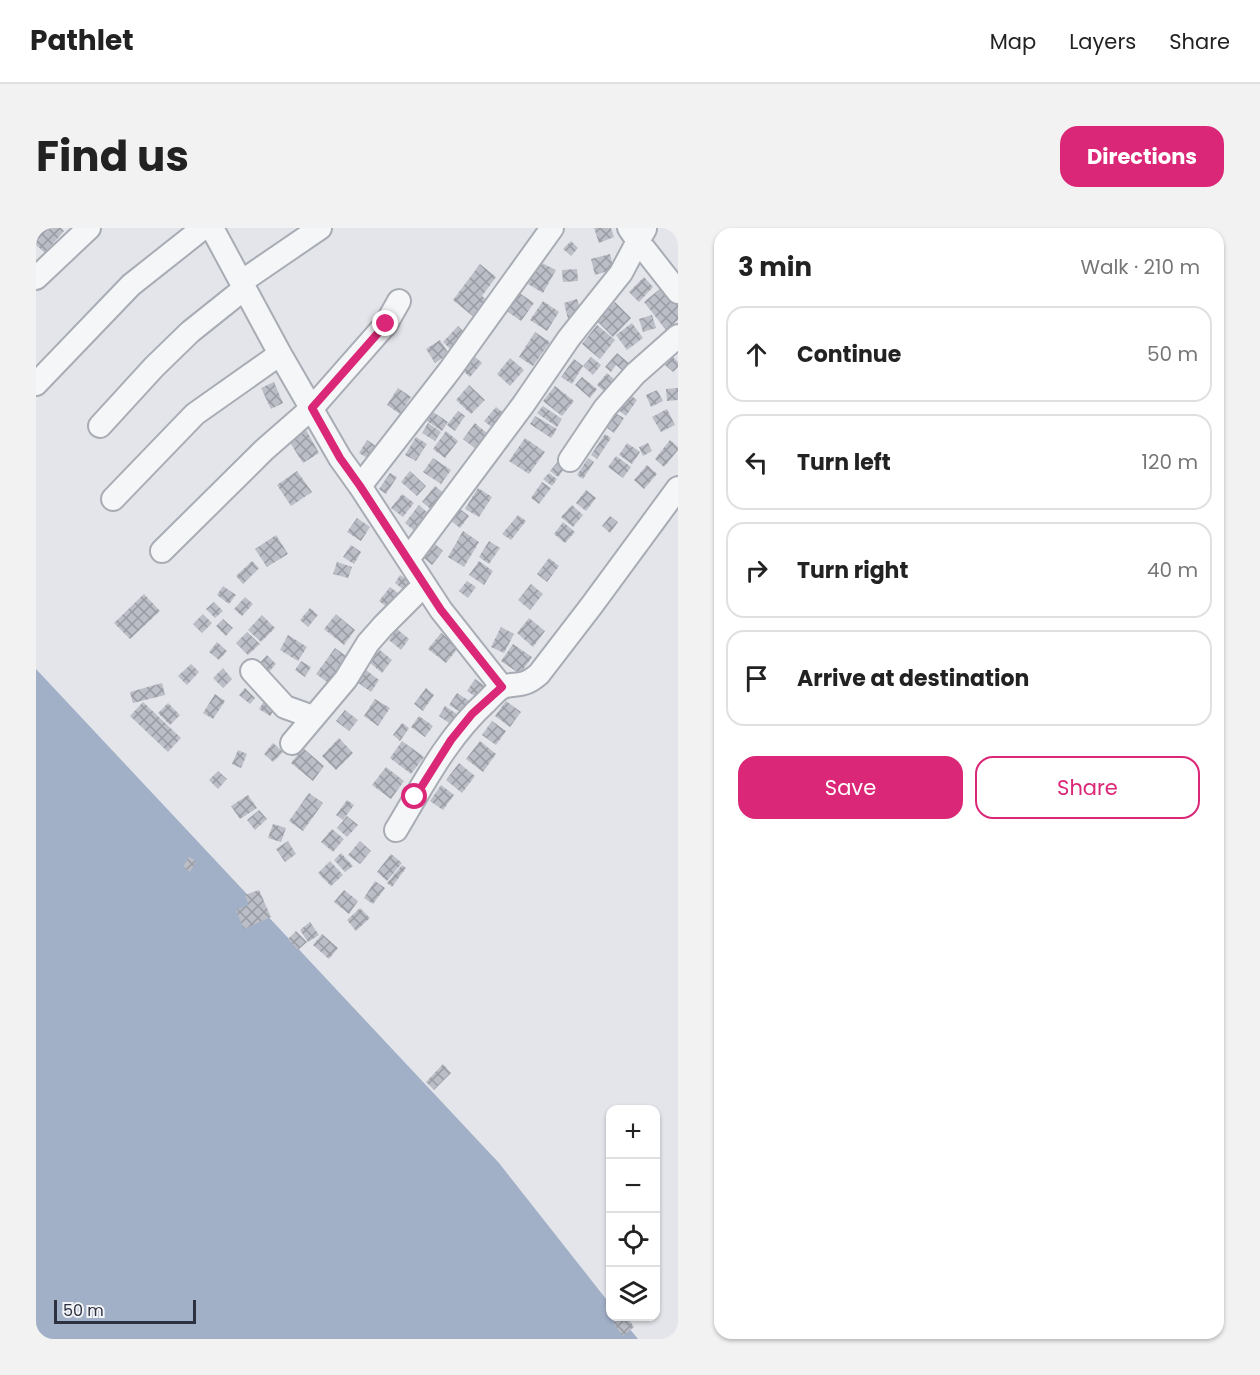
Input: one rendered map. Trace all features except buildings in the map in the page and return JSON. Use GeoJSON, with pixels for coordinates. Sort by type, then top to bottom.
{"type":"FeatureCollection","features":[{"type":"Feature","properties":{"kind":"street"},"geometry":{"type":"LineString","coordinates":[[36,278],[89,228]]}},
{"type":"Feature","properties":{"kind":"street"},"geometry":{"type":"LineString","coordinates":[[36,384],[131,285],[203,228]]}},
{"type":"Feature","properties":{"kind":"street"},"geometry":{"type":"LineString","coordinates":[[212,228],[280,354],[340,458],[458,634],[502,687]]}},
{"type":"Feature","properties":{"kind":"street"},"geometry":{"type":"LineString","coordinates":[[100,426],[190,332],[243,285],[320,228]]}},
{"type":"Feature","properties":{"kind":"street"},"geometry":{"type":"LineString","coordinates":[[360,486],[450,370],[552,228]]}},
{"type":"Feature","properties":{"kind":"street"},"geometry":{"type":"LineString","coordinates":[[408,559],[523,405],[569,338],[621,273],[638,232]]}},
{"type":"Feature","properties":{"kind":"street"},"geometry":{"type":"LineString","coordinates":[[638,232],[678,292]]}},
{"type":"Feature","properties":{"kind":"street"},"geometry":{"type":"LineString","coordinates":[[162,550],[264,450],[312,408],[386,324],[399,301]]}},
{"type":"Feature","properties":{"kind":"street"},"geometry":{"type":"LineString","coordinates":[[570,460],[605,408],[635,374],[678,336]]}},
{"type":"Feature","properties":{"kind":"street"},"geometry":{"type":"LineString","coordinates":[[112,500],[195,414],[280,354]]}},
{"type":"Feature","properties":{"kind":"street"},"geometry":{"type":"LineString","coordinates":[[396,830],[451,740],[472,714],[502,687],[520,686],[530,682],[539,674],[678,488]]}},
{"type":"Feature","properties":{"kind":"street"},"geometry":{"type":"LineString","coordinates":[[292,743],[339,688],[382,626],[424,585]]}},
{"type":"Feature","properties":{"kind":"street"},"geometry":{"type":"LineString","coordinates":[[252,671],[285,707],[313,717]]}},
{"type":"Feature","properties":{"kind":"water"},"geometry":{"type":"Polygon","coordinates":[[[36,669],[499,1163],[606,1299],[606,1321],[623,1321],[638,1339],[36,1339],[36,669]]]}},
{"type":"Feature","properties":{"kind":"route"},"geometry":{"type":"LineString","coordinates":[[386,324],[312,408],[340,458],[391,537],[475,656],[502,687],[472,714],[451,740],[415,797]]}}]}
